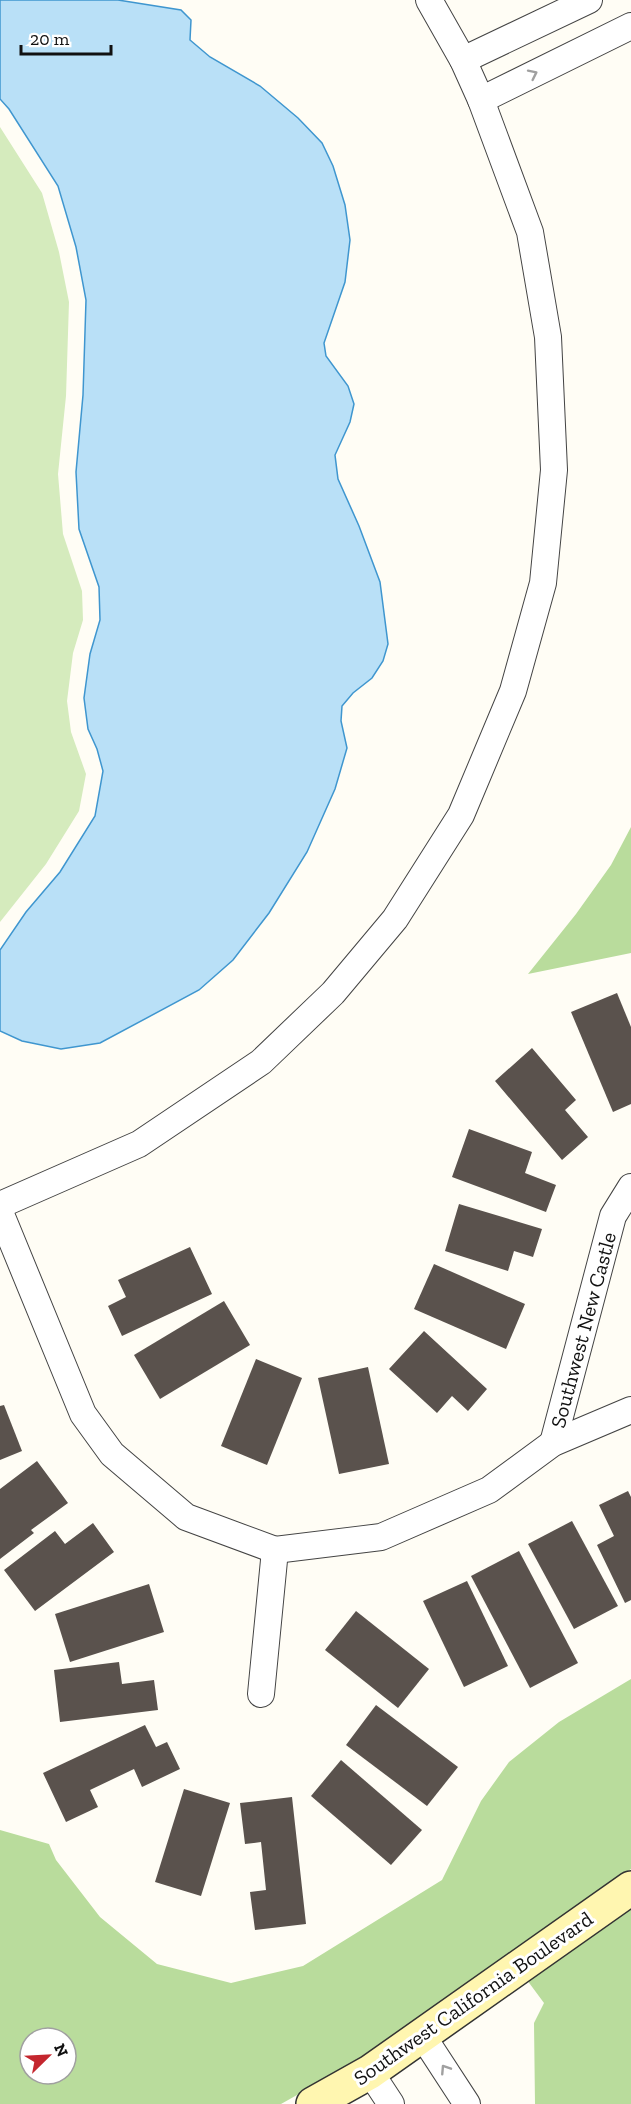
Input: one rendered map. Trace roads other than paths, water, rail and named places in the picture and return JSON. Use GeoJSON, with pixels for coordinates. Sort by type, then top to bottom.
{"type":"FeatureCollection","features":[{"type":"Feature","properties":{"kind":"street"},"geometry":{"type":"LineString","coordinates":[[0,1205],[139,1144],[261,1062],[333,993],[395,919],[461,815],[513,691],[543,584],[554,470],[548,337],[530,232],[481,100],[463,60],[429,0]]}},
{"type":"Feature","properties":{"kind":"street"},"geometry":{"type":"LineString","coordinates":[[463,60],[589,0]]}},
{"type":"Feature","properties":{"kind":"street"},"geometry":{"type":"LineString","coordinates":[[481,100],[631,26]]}},
{"type":"Feature","properties":{"kind":"street","name":"Southwest New Castle"},"geometry":{"type":"LineString","coordinates":[[553,1443],[613,1216],[631,1187]]}},
{"type":"Feature","properties":{"kind":"street","name":"Southwest New Castle"},"geometry":{"type":"LineString","coordinates":[[0,1212],[83,1414],[112,1454],[186,1517],[275,1550],[381,1537],[489,1490],[553,1443],[631,1410]]}},
{"type":"Feature","properties":{"kind":"street"},"geometry":{"type":"LineString","coordinates":[[261,1694],[275,1550]]}},
{"type":"Feature","properties":{"kind":"street","name":"Southwest California Boulevard"},"geometry":{"type":"LineString","coordinates":[[313,2104],[370,2072],[631,1888]]}},
{"type":"Feature","properties":{"kind":"street"},"geometry":{"type":"LineString","coordinates":[[422,2035],[467,2104]]}},
{"type":"Feature","properties":{"kind":"street"},"geometry":{"type":"LineString","coordinates":[[370,2072],[391,2104]]}},
{"type":"Feature","properties":{"kind":"water"},"geometry":{"type":"Polygon","coordinates":[[[0,0],[118,0],[181,10],[191,20],[190,40],[210,57],[260,86],[298,118],[322,143],[333,166],[345,205],[350,240],[345,282],[324,343],[326,356],[348,386],[354,404],[350,422],[335,455],[338,479],[380,582],[388,644],[383,661],[372,678],[353,693],[342,706],[341,721],[347,748],[335,789],[307,852],[269,913],[233,960],[199,990],[100,1043],[61,1049],[22,1041],[0,1031],[0,950],[26,912],[60,872],[95,816],[103,771],[88,729],[84,698],[90,654],[100,620],[99,587],[79,529],[76,472],[83,395],[86,300],[76,247],[58,186],[9,109],[0,99],[0,0]]]}}]}
